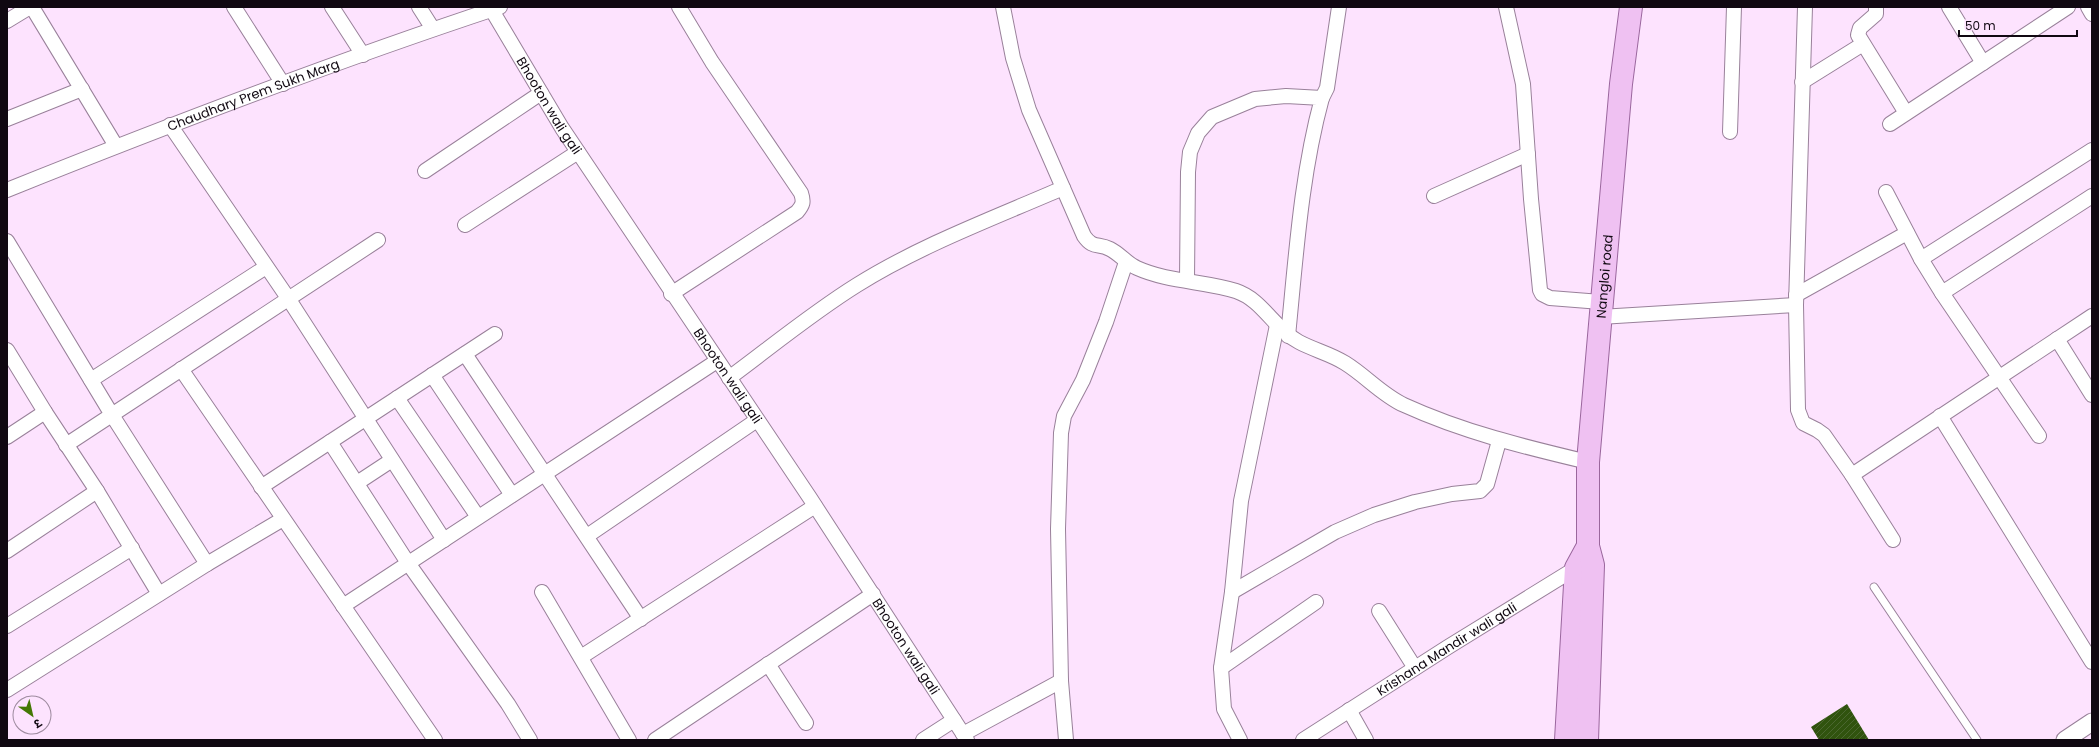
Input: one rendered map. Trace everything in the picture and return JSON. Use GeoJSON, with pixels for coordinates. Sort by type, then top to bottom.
{"type":"FeatureCollection","features":[{"type":"Feature","properties":{"kind":"main road","name":"Nangloi road"},"geometry":{"type":"LineString","coordinates":[[1586,560],[1588,462],[1621,84],[1631,7]]}},
{"type":"Feature","properties":{"kind":"main road"},"geometry":{"type":"LineString","coordinates":[[1566,740],[1586,560]]}},
{"type":"Feature","properties":{"kind":"main road"},"geometry":{"type":"LineString","coordinates":[[1586,560],[1587,740]]}},
{"type":"Feature","properties":{"kind":"street"},"geometry":{"type":"LineString","coordinates":[[7,21],[31,7],[116,146]]}},
{"type":"Feature","properties":{"kind":"street"},"geometry":{"type":"LineString","coordinates":[[234,7],[283,84]]}},
{"type":"Feature","properties":{"kind":"street"},"geometry":{"type":"LineString","coordinates":[[332,7],[363,55]]}},
{"type":"Feature","properties":{"kind":"street"},"geometry":{"type":"LineString","coordinates":[[419,7],[433,29]]}},
{"type":"Feature","properties":{"kind":"street"},"geometry":{"type":"LineString","coordinates":[[672,294],[797,212],[803,206],[801,193],[712,62],[679,7]]}},
{"type":"Feature","properties":{"kind":"street"},"geometry":{"type":"LineString","coordinates":[[1003,7],[1014,58],[1029,110],[1084,236],[1089,243],[1097,247],[1107,248],[1118,254],[1126,262],[1147,272],[1237,292],[1254,300],[1288,336],[1329,354],[1346,364],[1383,393],[1403,405],[1499,441],[1588,462]]}},
{"type":"Feature","properties":{"kind":"street"},"geometry":{"type":"LineString","coordinates":[[1288,336],[1305,181],[1314,129],[1322,98],[1327,88],[1339,7]]}},
{"type":"Feature","properties":{"kind":"street"},"geometry":{"type":"LineString","coordinates":[[1506,7],[1523,84],[1532,207],[1542,294],[1550,298],[1601,310],[1796,300],[1907,233]]}},
{"type":"Feature","properties":{"kind":"street"},"geometry":{"type":"LineString","coordinates":[[1730,132],[1734,7]]}},
{"type":"Feature","properties":{"kind":"street"},"geometry":{"type":"LineString","coordinates":[[1806,7],[1802,82],[1796,300],[1800,418],[1803,423],[1824,435],[1852,475],[1893,540]]}},
{"type":"Feature","properties":{"kind":"street"},"geometry":{"type":"LineString","coordinates":[[1876,7],[1876,14],[1857,33],[1906,113]]}},
{"type":"Feature","properties":{"kind":"street"},"geometry":{"type":"LineString","coordinates":[[1949,7],[1983,62]]}},
{"type":"Feature","properties":{"kind":"street"},"geometry":{"type":"LineString","coordinates":[[1890,124],[2068,7]]}},
{"type":"Feature","properties":{"kind":"street"},"geometry":{"type":"LineString","coordinates":[[2088,7],[2092,14]]}},
{"type":"Feature","properties":{"kind":"street","name":"Chaudhary Prem Sukh Marg"},"geometry":{"type":"LineString","coordinates":[[7,190],[170,124],[494,8]]}},
{"type":"Feature","properties":{"kind":"street","name":"Bhooton wali gali"},"geometry":{"type":"LineString","coordinates":[[494,8],[541,93],[578,152],[815,506],[965,737]]}},
{"type":"Feature","properties":{"kind":"street"},"geometry":{"type":"LineString","coordinates":[[1802,82],[1863,44]]}},
{"type":"Feature","properties":{"kind":"street"},"geometry":{"type":"LineString","coordinates":[[7,119],[82,89]]}},
{"type":"Feature","properties":{"kind":"street"},"geometry":{"type":"LineString","coordinates":[[425,171],[541,93]]}},
{"type":"Feature","properties":{"kind":"street"},"geometry":{"type":"LineString","coordinates":[[1187,280],[1188,172],[1190,152],[1198,133],[1212,117],[1256,99],[1286,96],[1322,98]]}},
{"type":"Feature","properties":{"kind":"street"},"geometry":{"type":"LineString","coordinates":[[170,124],[288,298],[444,540]]}},
{"type":"Feature","properties":{"kind":"street"},"geometry":{"type":"LineString","coordinates":[[1921,259],[2092,150]]}},
{"type":"Feature","properties":{"kind":"street"},"geometry":{"type":"LineString","coordinates":[[465,225],[578,152]]}},
{"type":"Feature","properties":{"kind":"street"},"geometry":{"type":"LineString","coordinates":[[1434,196],[1528,154]]}},
{"type":"Feature","properties":{"kind":"street"},"geometry":{"type":"LineString","coordinates":[[729,378],[857,285],[912,255],[1063,188]]}},
{"type":"Feature","properties":{"kind":"street"},"geometry":{"type":"LineString","coordinates":[[1886,192],[1921,259],[1942,293],[1998,378],[2039,436]]}},
{"type":"Feature","properties":{"kind":"street"},"geometry":{"type":"LineString","coordinates":[[1942,293],[2092,196]]}},
{"type":"Feature","properties":{"kind":"street"},"geometry":{"type":"LineString","coordinates":[[66,445],[378,240]]}},
{"type":"Feature","properties":{"kind":"street"},"geometry":{"type":"LineString","coordinates":[[7,241],[112,415],[207,564]]}},
{"type":"Feature","properties":{"kind":"street"},"geometry":{"type":"LineString","coordinates":[[1066,740],[1061,681],[1058,529],[1063,421],[1071,399],[1083,380],[1103,329],[1126,262]]}},
{"type":"Feature","properties":{"kind":"street"},"geometry":{"type":"LineString","coordinates":[[91,380],[266,267]]}},
{"type":"Feature","properties":{"kind":"street"},"geometry":{"type":"LineString","coordinates":[[1852,475],[2092,316]]}},
{"type":"Feature","properties":{"kind":"street"},"geometry":{"type":"LineString","coordinates":[[1240,740],[1224,709],[1221,668],[1232,592],[1241,501],[1277,325]]}},
{"type":"Feature","properties":{"kind":"street"},"geometry":{"type":"LineString","coordinates":[[261,487],[495,334]]}},
{"type":"Feature","properties":{"kind":"street"},"geometry":{"type":"LineString","coordinates":[[2057,339],[2092,394]]}},
{"type":"Feature","properties":{"kind":"street"},"geometry":{"type":"LineString","coordinates":[[7,351],[44,412],[97,491],[159,594]]}},
{"type":"Feature","properties":{"kind":"street"},"geometry":{"type":"LineString","coordinates":[[465,354],[641,619]]}},
{"type":"Feature","properties":{"kind":"street"},"geometry":{"type":"LineString","coordinates":[[343,606],[717,361]]}},
{"type":"Feature","properties":{"kind":"street"},"geometry":{"type":"LineString","coordinates":[[181,369],[435,740]]}},
{"type":"Feature","properties":{"kind":"street"},"geometry":{"type":"LineString","coordinates":[[432,375],[512,495]]}},
{"type":"Feature","properties":{"kind":"street"},"geometry":{"type":"LineString","coordinates":[[397,398],[478,517]]}},
{"type":"Feature","properties":{"kind":"street"},"geometry":{"type":"LineString","coordinates":[[7,437],[44,412]]}},
{"type":"Feature","properties":{"kind":"street"},"geometry":{"type":"LineString","coordinates":[[1940,416],[2092,662]]}},
{"type":"Feature","properties":{"kind":"street"},"geometry":{"type":"LineString","coordinates":[[587,536],[757,420]]}},
{"type":"Feature","properties":{"kind":"street"},"geometry":{"type":"LineString","coordinates":[[1232,592],[1335,532],[1374,515],[1415,502],[1452,494],[1480,491],[1487,484],[1499,441]]}},
{"type":"Feature","properties":{"kind":"street"},"geometry":{"type":"LineString","coordinates":[[330,442],[408,563],[508,704],[530,740]]}},
{"type":"Feature","properties":{"kind":"street"},"geometry":{"type":"LineString","coordinates":[[357,483],[392,460]]}},
{"type":"Feature","properties":{"kind":"street"},"geometry":{"type":"LineString","coordinates":[[7,551],[97,491]]}},
{"type":"Feature","properties":{"kind":"street"},"geometry":{"type":"LineString","coordinates":[[581,657],[815,506]]}},
{"type":"Feature","properties":{"kind":"street"},"geometry":{"type":"LineString","coordinates":[[7,690],[207,564],[283,519]]}},
{"type":"Feature","properties":{"kind":"street"},"geometry":{"type":"LineString","coordinates":[[7,626],[132,548]]}},
{"type":"Feature","properties":{"kind":"street","name":"Krishana Mandir wali gali"},"geometry":{"type":"LineString","coordinates":[[1303,740],[1586,560]]}},
{"type":"Feature","properties":{"kind":"street"},"geometry":{"type":"LineString","coordinates":[[542,592],[629,740]]}},
{"type":"Feature","properties":{"kind":"street"},"geometry":{"type":"LineString","coordinates":[[655,740],[670,736],[768,664],[873,594]]}},
{"type":"Feature","properties":{"kind":"street"},"geometry":{"type":"LineString","coordinates":[[1221,668],[1316,602]]}},
{"type":"Feature","properties":{"kind":"street"},"geometry":{"type":"LineString","coordinates":[[1379,611],[1415,668]]}},
{"type":"Feature","properties":{"kind":"street"},"geometry":{"type":"LineString","coordinates":[[768,664],[806,723]]}},
{"type":"Feature","properties":{"kind":"street"},"geometry":{"type":"LineString","coordinates":[[965,737],[1061,681]]}},
{"type":"Feature","properties":{"kind":"street"},"geometry":{"type":"LineString","coordinates":[[1349,710],[1366,740]]}},
{"type":"Feature","properties":{"kind":"street"},"geometry":{"type":"LineString","coordinates":[[923,740],[954,720]]}},
{"type":"Feature","properties":{"kind":"street"},"geometry":{"type":"LineString","coordinates":[[2065,740],[2092,722]]}},
{"type":"Feature","properties":{"kind":"lane"},"geometry":{"type":"LineString","coordinates":[[1874,587],[1977,740]]}},
{"type":"Feature","properties":{"kind":"building"},"geometry":{"type":"Polygon","coordinates":[[[1847,704],[1869,740],[1819,740],[1811,727],[1847,704]]]}}]}
